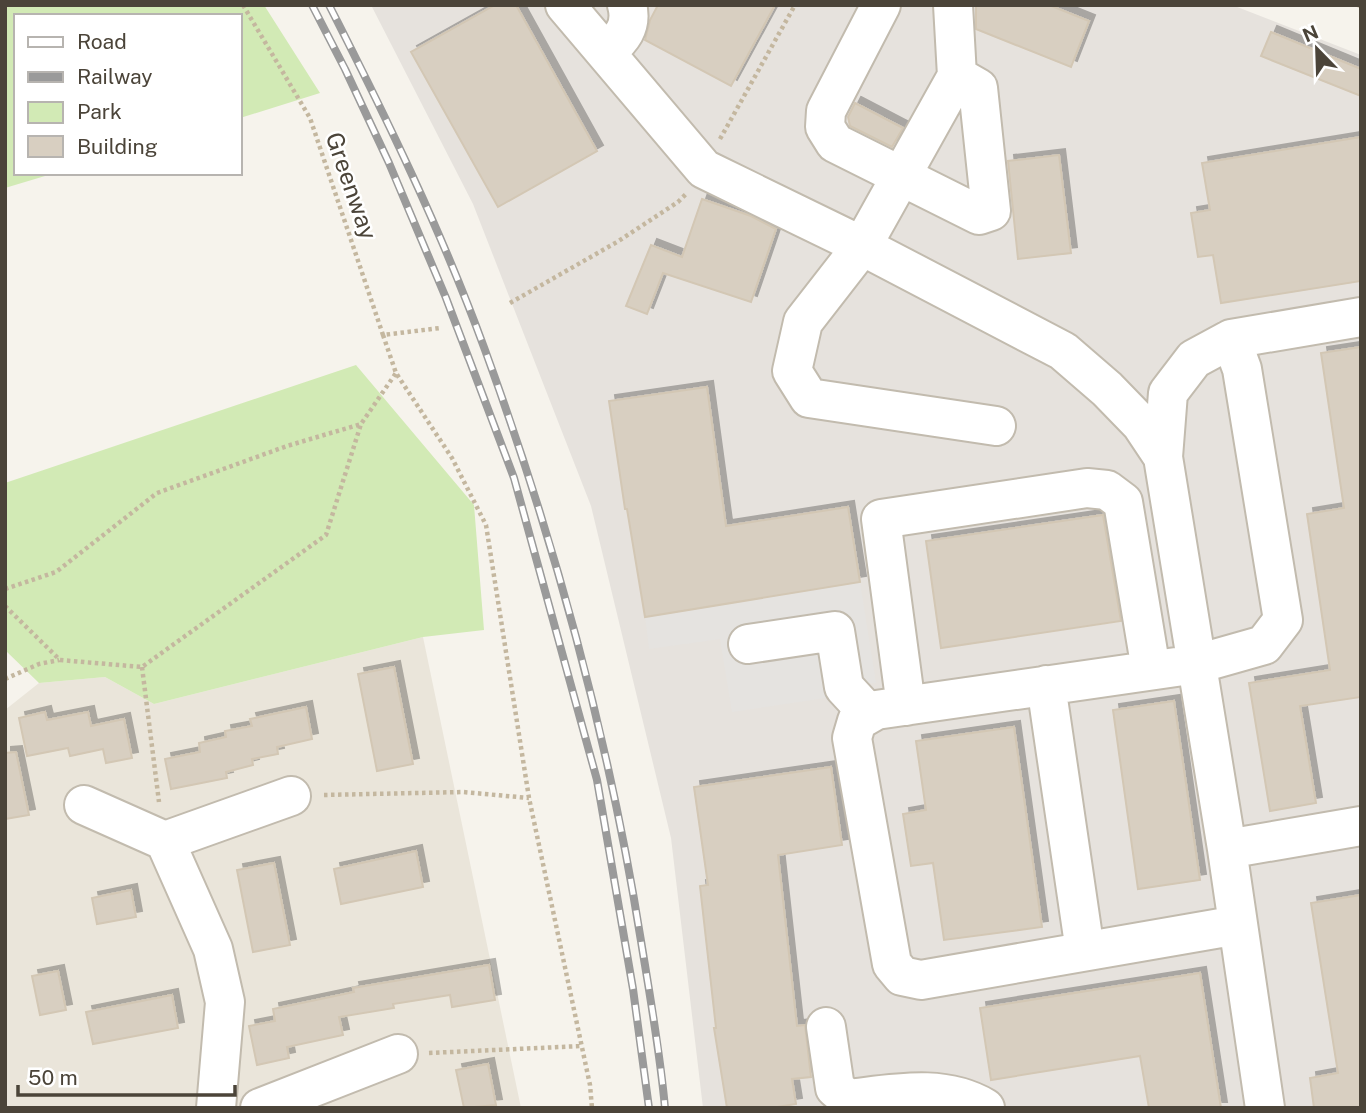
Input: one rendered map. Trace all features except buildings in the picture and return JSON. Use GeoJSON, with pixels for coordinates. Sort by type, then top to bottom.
{"type":"FeatureCollection","features":[{"type":"Feature","properties":{"kind":"street"},"geometry":{"type":"LineString","coordinates":[[565,5],[704,169],[862,246],[1063,351],[1107,389],[1141,424],[1163,457]]}},
{"type":"Feature","properties":{"kind":"street"},"geometry":{"type":"LineString","coordinates":[[606,53],[622,38],[627,27],[630,15],[627,5]]}},
{"type":"Feature","properties":{"kind":"street"},"geometry":{"type":"LineString","coordinates":[[881,5],[826,111],[825,127],[835,143],[979,215],[991,211],[978,89],[957,76]]}},
{"type":"Feature","properties":{"kind":"street"},"geometry":{"type":"LineString","coordinates":[[953,5],[957,76],[862,246],[803,322],[792,371],[809,398],[996,426]]}},
{"type":"Feature","properties":{"kind":"street"},"geometry":{"type":"LineString","coordinates":[[1265,1108],[1227,849],[1163,457],[1168,393],[1194,359],[1231,339],[1361,317]]}},
{"type":"Feature","properties":{"kind":"street"},"geometry":{"type":"LineString","coordinates":[[1231,339],[1242,369],[1283,620],[1264,645],[1197,664],[876,710],[857,721],[852,738],[892,964],[902,976],[921,980],[1238,925]]}},
{"type":"Feature","properties":{"kind":"street"},"geometry":{"type":"LineString","coordinates":[[906,706],[881,519],[1087,488],[1107,490],[1123,502],[1151,670]]}},
{"type":"Feature","properties":{"kind":"street"},"geometry":{"type":"LineString","coordinates":[[748,644],[835,631],[844,687],[869,714]]}},
{"type":"Feature","properties":{"kind":"street"},"geometry":{"type":"LineString","coordinates":[[1046,685],[1085,951]]}},
{"type":"Feature","properties":{"kind":"street"},"geometry":{"type":"LineString","coordinates":[[165,841],[292,796]]}},
{"type":"Feature","properties":{"kind":"street"},"geometry":{"type":"LineString","coordinates":[[84,805],[165,841],[213,949],[225,1002],[216,1108]]}},
{"type":"Feature","properties":{"kind":"street"},"geometry":{"type":"LineString","coordinates":[[1227,849],[1361,826]]}},
{"type":"Feature","properties":{"kind":"street"},"geometry":{"type":"LineString","coordinates":[[826,1027],[835,1088],[848,1099],[918,1091],[945,1094],[985,1108]]}},
{"type":"Feature","properties":{"kind":"street"},"geometry":{"type":"LineString","coordinates":[[260,1108],[398,1054]]}},
{"type":"Feature","properties":{"kind":"path","name":"Greenway"},"geometry":{"type":"LineString","coordinates":[[243,5],[310,118],[396,373],[452,458],[486,525],[529,798],[590,1085],[592,1108]]}},
{"type":"Feature","properties":{"kind":"path"},"geometry":{"type":"LineString","coordinates":[[383,335],[440,328]]}},
{"type":"Feature","properties":{"kind":"path"},"geometry":{"type":"LineString","coordinates":[[5,679],[39,664],[60,660],[142,667],[326,535],[361,424],[396,373]]}},
{"type":"Feature","properties":{"kind":"path"},"geometry":{"type":"LineString","coordinates":[[5,589],[56,572],[157,493],[287,446],[361,424]]}},
{"type":"Feature","properties":{"kind":"path"},"geometry":{"type":"LineString","coordinates":[[5,606],[60,660]]}},
{"type":"Feature","properties":{"kind":"path"},"geometry":{"type":"LineString","coordinates":[[142,667],[165,841]]}},
{"type":"Feature","properties":{"kind":"path"},"geometry":{"type":"LineString","coordinates":[[292,796],[463,792],[529,798]]}},
{"type":"Feature","properties":{"kind":"path"},"geometry":{"type":"LineString","coordinates":[[398,1054],[582,1046]]}},
{"type":"Feature","properties":{"kind":"shaded area"},"geometry":{"type":"Polygon","coordinates":[[[371,5],[495,5],[411,52],[498,207],[597,151],[516,5],[658,5],[641,38],[731,86],[775,5],[1232,5],[1361,55],[1361,137],[1203,163],[1210,210],[1191,214],[1198,257],[1213,255],[1221,303],[1361,281],[1361,895],[1311,903],[1338,1073],[1310,1078],[1314,1108],[703,1108],[671,838],[591,506],[473,204],[371,5]],[[848,507],[633,542],[645,616],[860,582],[848,507]],[[1110,514],[926,541],[941,648],[1125,621],[1110,514]]]}},
{"type":"Feature","properties":{"kind":"shaded area"},"geometry":{"type":"Polygon","coordinates":[[[860,582],[876,683],[832,688],[832,697],[732,712],[720,639],[649,649],[645,617],[860,582]]]}},
{"type":"Feature","properties":{"kind":"shaded area"},"geometry":{"type":"Polygon","coordinates":[[[423,637],[521,1108],[5,1108],[5,710],[39,683],[105,677],[154,704],[423,637]]]}},
{"type":"Feature","properties":{"kind":"green space"},"geometry":{"type":"Polygon","coordinates":[[[5,5],[264,5],[320,93],[242,117],[242,14],[14,14],[14,175],[48,175],[5,188],[5,5]]]}},
{"type":"Feature","properties":{"kind":"green space"},"geometry":{"type":"Polygon","coordinates":[[[356,365],[474,505],[484,630],[423,637],[154,704],[105,677],[39,683],[5,650],[5,483],[356,365]]]}},
{"type":"Feature","properties":{"kind":"railway"},"geometry":{"type":"LineString","coordinates":[[312,5],[389,163],[446,298],[514,478],[597,780],[633,989],[649,1108]]}},
{"type":"Feature","properties":{"kind":"railway"},"geometry":{"type":"LineString","coordinates":[[329,5],[392,132],[468,306],[510,422],[557,568],[613,790],[648,982],[665,1108]]}}]}
